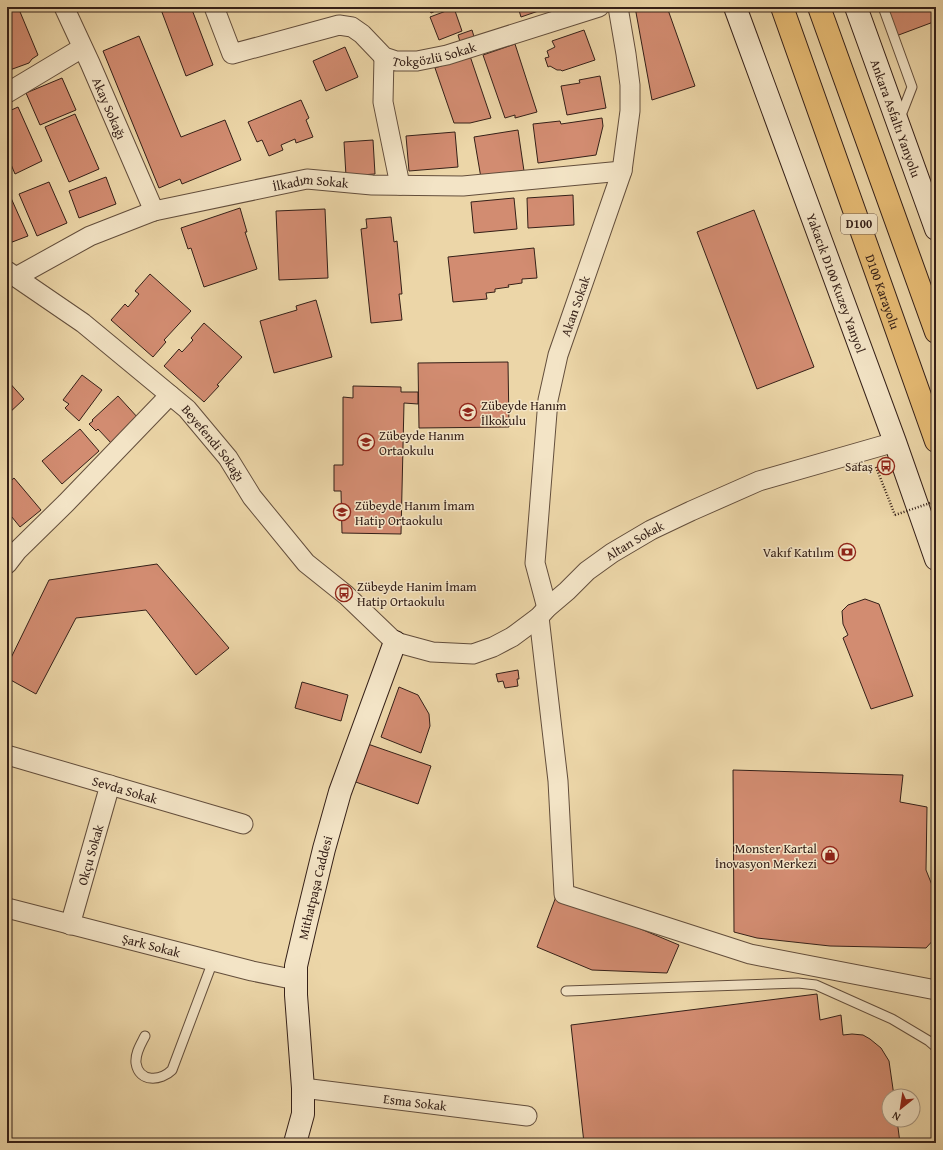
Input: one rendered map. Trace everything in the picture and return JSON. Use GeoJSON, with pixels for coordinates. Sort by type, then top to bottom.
{"type":"FeatureCollection","features":[{"type":"Feature","properties":{"kind":"highway","name":"D100 Karayolu"},"geometry":{"type":"LineString","coordinates":[[782,7],[936,441]]}},
{"type":"Feature","properties":{"kind":"highway","name":"D100"},"geometry":{"type":"LineString","coordinates":[[820,7],[936,332]]}},
{"type":"Feature","properties":{"kind":"main road","name":"Yakacık D100 Kuzey Yanyol"},"geometry":{"type":"LineString","coordinates":[[735,7],[895,442],[936,559]]}},
{"type":"Feature","properties":{"kind":"main road","name":"Ankara Asfaltı Yanyolu"},"geometry":{"type":"LineString","coordinates":[[856,7],[936,229]]}},
{"type":"Feature","properties":{"kind":"main road","name":"Mithatpaşa Caddesi"},"geometry":{"type":"LineString","coordinates":[[295,1143],[303,1114],[303,1088],[296,995],[296,966],[340,792],[395,642]]}},
{"type":"Feature","properties":{"kind":"street","name":"Akay Sokağı"},"geometry":{"type":"LineString","coordinates":[[64,7],[154,211]]}},
{"type":"Feature","properties":{"kind":"street","name":"Tokgözlü Sokak"},"geometry":{"type":"LineString","coordinates":[[214,7],[232,54],[339,25],[352,27],[362,34],[384,57],[396,61],[417,61],[447,55],[599,7]]}},
{"type":"Feature","properties":{"kind":"street","name":"Akan Sokak"},"geometry":{"type":"LineString","coordinates":[[618,7],[626,54],[630,105],[622,171],[558,355],[548,400],[535,563],[543,612],[558,781],[564,894],[750,954],[936,990]]}},
{"type":"Feature","properties":{"kind":"street"},"geometry":{"type":"LineString","coordinates":[[7,93],[82,48]]}},
{"type":"Feature","properties":{"kind":"street"},"geometry":{"type":"LineString","coordinates":[[384,57],[383,102],[400,185]]}},
{"type":"Feature","properties":{"kind":"street","name":"İlkadım Sokak"},"geometry":{"type":"LineString","coordinates":[[12,274],[90,236],[154,211],[307,179],[372,185],[463,186],[622,171]]}},
{"type":"Feature","properties":{"kind":"street","name":"Beyefendi Sokağı"},"geometry":{"type":"LineString","coordinates":[[12,274],[83,322],[187,409],[228,458],[252,497],[306,563],[346,595],[395,642]]}},
{"type":"Feature","properties":{"kind":"street"},"geometry":{"type":"LineString","coordinates":[[7,564],[16,551],[66,503],[170,395]]}},
{"type":"Feature","properties":{"kind":"street","name":"Altan Sokak"},"geometry":{"type":"LineString","coordinates":[[395,642],[432,652],[473,654],[493,647],[512,637],[543,612],[567,591],[586,571],[612,553],[651,530],[759,481],[895,442]]}},
{"type":"Feature","properties":{"kind":"street","name":"Sevda Sokak"},"geometry":{"type":"LineString","coordinates":[[7,755],[244,824]]}},
{"type":"Feature","properties":{"kind":"street","name":"Okçu Sokak"},"geometry":{"type":"LineString","coordinates":[[70,925],[110,785]]}},
{"type":"Feature","properties":{"kind":"street","name":"Şark Sokak"},"geometry":{"type":"LineString","coordinates":[[7,908],[252,971],[296,980]]}},
{"type":"Feature","properties":{"kind":"street","name":"Esma Sokak"},"geometry":{"type":"LineString","coordinates":[[303,1088],[527,1116]]}},
{"type":"Feature","properties":{"kind":"lane"},"geometry":{"type":"LineString","coordinates":[[883,7],[912,87],[898,123]]}},
{"type":"Feature","properties":{"kind":"lane"},"geometry":{"type":"LineString","coordinates":[[144,1036],[136,1056],[138,1067],[142,1074],[148,1078],[162,1078],[172,1070],[213,961]]}},
{"type":"Feature","properties":{"kind":"lane"},"geometry":{"type":"LineString","coordinates":[[566,991],[798,983],[816,985],[892,1019],[929,1041],[936,1047]]}},
{"type":"Feature","properties":{"kind":"path"},"geometry":{"type":"LineString","coordinates":[[882,482],[895,515],[936,501]]}},
{"type":"Feature","properties":{"kind":"building"},"geometry":{"type":"Polygon","coordinates":[[[7,7],[18,7],[38,55],[29,63],[7,71],[7,7]]]}},
{"type":"Feature","properties":{"kind":"building"},"geometry":{"type":"Polygon","coordinates":[[[160,7],[191,7],[213,65],[186,76],[160,7]]]}},
{"type":"Feature","properties":{"kind":"building"},"geometry":{"type":"Polygon","coordinates":[[[428,7],[445,7],[431,13],[428,7]]]}},
{"type":"Feature","properties":{"kind":"building"},"geometry":{"type":"Polygon","coordinates":[[[518,7],[550,7],[521,17],[518,7]]]}},
{"type":"Feature","properties":{"kind":"building"},"geometry":{"type":"Polygon","coordinates":[[[635,7],[667,7],[695,86],[652,100],[635,7]]]}},
{"type":"Feature","properties":{"kind":"building"},"geometry":{"type":"Polygon","coordinates":[[[885,7],[936,7],[936,21],[896,36],[885,7]]]}},
{"type":"Feature","properties":{"kind":"building"},"geometry":{"type":"Polygon","coordinates":[[[454,8],[462,31],[439,40],[430,17],[454,8]]]}},
{"type":"Feature","properties":{"kind":"building"},"geometry":{"type":"Polygon","coordinates":[[[472,30],[475,40],[461,45],[458,35],[472,30]]]}},
{"type":"Feature","properties":{"kind":"building"},"geometry":{"type":"Polygon","coordinates":[[[584,30],[595,60],[562,71],[550,66],[548,67],[545,58],[549,57],[547,51],[555,47],[552,41],[584,30]]]}},
{"type":"Feature","properties":{"kind":"building"},"geometry":{"type":"Polygon","coordinates":[[[139,36],[181,137],[225,120],[241,160],[182,184],[180,179],[159,188],[103,51],[139,36]]]}},
{"type":"Feature","properties":{"kind":"building"},"geometry":{"type":"Polygon","coordinates":[[[515,44],[537,112],[515,118],[515,115],[505,118],[483,55],[515,44]]]}},
{"type":"Feature","properties":{"kind":"building"},"geometry":{"type":"Polygon","coordinates":[[[345,47],[358,77],[326,91],[313,61],[345,47]]]}},
{"type":"Feature","properties":{"kind":"building"},"geometry":{"type":"Polygon","coordinates":[[[470,56],[491,118],[470,123],[454,123],[435,68],[470,56]]]}},
{"type":"Feature","properties":{"kind":"building"},"geometry":{"type":"Polygon","coordinates":[[[600,76],[606,108],[567,115],[561,86],[580,83],[579,80],[600,76]]]}},
{"type":"Feature","properties":{"kind":"building"},"geometry":{"type":"Polygon","coordinates":[[[62,78],[76,110],[40,125],[26,93],[62,78]]]}},
{"type":"Feature","properties":{"kind":"building"},"geometry":{"type":"Polygon","coordinates":[[[301,100],[309,118],[306,120],[313,137],[296,143],[295,139],[281,145],[283,150],[269,156],[262,140],[257,142],[248,122],[301,100]]]}},
{"type":"Feature","properties":{"kind":"building"},"geometry":{"type":"Polygon","coordinates":[[[18,107],[42,161],[15,174],[7,155],[7,112],[18,107]]]}},
{"type":"Feature","properties":{"kind":"building"},"geometry":{"type":"Polygon","coordinates":[[[75,114],[99,169],[69,182],[45,127],[75,114]]]}},
{"type":"Feature","properties":{"kind":"building"},"geometry":{"type":"Polygon","coordinates":[[[602,118],[603,126],[596,155],[538,163],[533,124],[560,121],[561,124],[602,118]]]}},
{"type":"Feature","properties":{"kind":"building"},"geometry":{"type":"Polygon","coordinates":[[[518,130],[524,171],[481,178],[474,137],[518,130]]]}},
{"type":"Feature","properties":{"kind":"building"},"geometry":{"type":"Polygon","coordinates":[[[455,132],[458,167],[409,171],[406,136],[455,132]]]}},
{"type":"Feature","properties":{"kind":"building"},"geometry":{"type":"Polygon","coordinates":[[[373,140],[375,174],[346,176],[344,142],[373,140]]]}},
{"type":"Feature","properties":{"kind":"building"},"geometry":{"type":"Polygon","coordinates":[[[106,177],[116,204],[79,218],[69,191],[106,177]]]}},
{"type":"Feature","properties":{"kind":"building"},"geometry":{"type":"Polygon","coordinates":[[[49,182],[67,223],[37,236],[19,194],[49,182]]]}},
{"type":"Feature","properties":{"kind":"building"},"geometry":{"type":"Polygon","coordinates":[[[7,189],[28,236],[7,244],[7,189]]]}},
{"type":"Feature","properties":{"kind":"building"},"geometry":{"type":"Polygon","coordinates":[[[573,195],[574,225],[528,228],[527,198],[573,195]]]}},
{"type":"Feature","properties":{"kind":"building"},"geometry":{"type":"Polygon","coordinates":[[[514,198],[517,229],[474,233],[471,202],[514,198]]]}},
{"type":"Feature","properties":{"kind":"building"},"geometry":{"type":"Polygon","coordinates":[[[240,208],[247,232],[245,232],[257,269],[204,287],[191,248],[188,249],[181,228],[240,208]]]}},
{"type":"Feature","properties":{"kind":"building"},"geometry":{"type":"Polygon","coordinates":[[[325,209],[328,278],[279,280],[276,211],[325,209]]]}},
{"type":"Feature","properties":{"kind":"building"},"geometry":{"type":"Polygon","coordinates":[[[754,210],[814,367],[757,389],[697,232],[754,210]]]}},
{"type":"Feature","properties":{"kind":"building"},"geometry":{"type":"Polygon","coordinates":[[[391,217],[394,242],[397,241],[402,294],[399,294],[402,320],[371,323],[361,229],[367,228],[366,219],[391,217]]]}},
{"type":"Feature","properties":{"kind":"building"},"geometry":{"type":"Polygon","coordinates":[[[534,248],[537,278],[522,279],[522,283],[495,289],[495,292],[486,293],[487,299],[453,302],[448,257],[534,248]]]}},
{"type":"Feature","properties":{"kind":"building"},"geometry":{"type":"Polygon","coordinates":[[[150,274],[191,311],[164,340],[166,342],[153,357],[111,320],[125,304],[128,307],[139,294],[135,291],[150,274]]]}},
{"type":"Feature","properties":{"kind":"building"},"geometry":{"type":"Polygon","coordinates":[[[316,300],[332,357],[274,373],[260,321],[297,310],[296,306],[316,300]]]}},
{"type":"Feature","properties":{"kind":"building"},"geometry":{"type":"Polygon","coordinates":[[[204,323],[242,357],[204,402],[164,366],[179,349],[182,352],[193,340],[191,338],[204,323]]]}},
{"type":"Feature","properties":{"kind":"building"},"geometry":{"type":"Polygon","coordinates":[[[508,362],[509,427],[419,428],[418,363],[508,362]]]}},
{"type":"Feature","properties":{"kind":"building"},"geometry":{"type":"Polygon","coordinates":[[[82,375],[102,390],[79,421],[65,408],[69,404],[63,400],[82,375]]]}},
{"type":"Feature","properties":{"kind":"building"},"geometry":{"type":"Polygon","coordinates":[[[7,380],[24,399],[7,415],[7,380]]]}},
{"type":"Feature","properties":{"kind":"building"},"geometry":{"type":"Polygon","coordinates":[[[353,386],[401,387],[401,392],[418,392],[418,404],[404,403],[401,534],[342,533],[341,491],[334,491],[334,465],[343,465],[343,397],[353,398],[353,386]]]}},
{"type":"Feature","properties":{"kind":"building"},"geometry":{"type":"Polygon","coordinates":[[[118,396],[139,419],[112,444],[98,429],[96,431],[89,424],[118,396]]]}},
{"type":"Feature","properties":{"kind":"building"},"geometry":{"type":"Polygon","coordinates":[[[80,429],[99,451],[62,484],[42,461],[80,429]]]}},
{"type":"Feature","properties":{"kind":"building"},"geometry":{"type":"Polygon","coordinates":[[[14,478],[41,510],[20,527],[7,511],[7,484],[14,478]]]}},
{"type":"Feature","properties":{"kind":"building"},"geometry":{"type":"Polygon","coordinates":[[[157,564],[229,648],[196,675],[146,610],[76,618],[36,694],[7,678],[7,666],[49,580],[157,564]]]}},
{"type":"Feature","properties":{"kind":"building"},"geometry":{"type":"Polygon","coordinates":[[[865,599],[879,604],[913,696],[871,709],[843,638],[848,635],[843,624],[842,611],[848,605],[865,599]]]}},
{"type":"Feature","properties":{"kind":"building"},"geometry":{"type":"Polygon","coordinates":[[[518,670],[518,686],[505,688],[503,681],[498,682],[496,674],[518,670]]]}},
{"type":"Feature","properties":{"kind":"building"},"geometry":{"type":"Polygon","coordinates":[[[302,682],[348,695],[341,721],[295,708],[302,682]]]}},
{"type":"Feature","properties":{"kind":"building"},"geometry":{"type":"Polygon","coordinates":[[[399,687],[418,695],[429,714],[430,726],[421,753],[381,737],[399,687]]]}},
{"type":"Feature","properties":{"kind":"building"},"geometry":{"type":"Polygon","coordinates":[[[362,742],[431,766],[418,804],[350,780],[362,742]]]}},
{"type":"Feature","properties":{"kind":"building"},"geometry":{"type":"Polygon","coordinates":[[[733,770],[903,775],[900,802],[927,807],[926,870],[936,895],[936,937],[926,948],[830,946],[757,938],[734,932],[733,770]]]}},
{"type":"Feature","properties":{"kind":"building"},"geometry":{"type":"Polygon","coordinates":[[[557,894],[679,945],[667,973],[592,970],[537,947],[557,894]]]}},
{"type":"Feature","properties":{"kind":"building"},"geometry":{"type":"Polygon","coordinates":[[[817,994],[820,1020],[841,1015],[843,1035],[863,1035],[881,1048],[889,1061],[893,1088],[881,1088],[881,1128],[898,1128],[900,1143],[584,1143],[571,1025],[817,994]]]}},
{"type":"Feature","properties":{"kind":"place","name":"Zübeyde Hanım İlkokulu"},"geometry":{"type":"Point","coordinates":[468,412]}},
{"type":"Feature","properties":{"kind":"place","name":"Zübeyde Hanım Ortaokulu"},"geometry":{"type":"Point","coordinates":[366,442]}},
{"type":"Feature","properties":{"kind":"place","name":"Safaş"},"geometry":{"type":"Point","coordinates":[886,466]}},
{"type":"Feature","properties":{"kind":"place","name":"Zübeyde Hanım İmam Hatip Ortaokulu"},"geometry":{"type":"Point","coordinates":[342,512]}},
{"type":"Feature","properties":{"kind":"place","name":"Vakıf Katılım"},"geometry":{"type":"Point","coordinates":[847,552]}},
{"type":"Feature","properties":{"kind":"place","name":"Zübeyde Hanim İmam Hati̇p Ortaokulu"},"geometry":{"type":"Point","coordinates":[344,593]}},
{"type":"Feature","properties":{"kind":"place","name":"Monster Kartal İnovasyon Merkezi"},"geometry":{"type":"Point","coordinates":[830,855]}}]}
